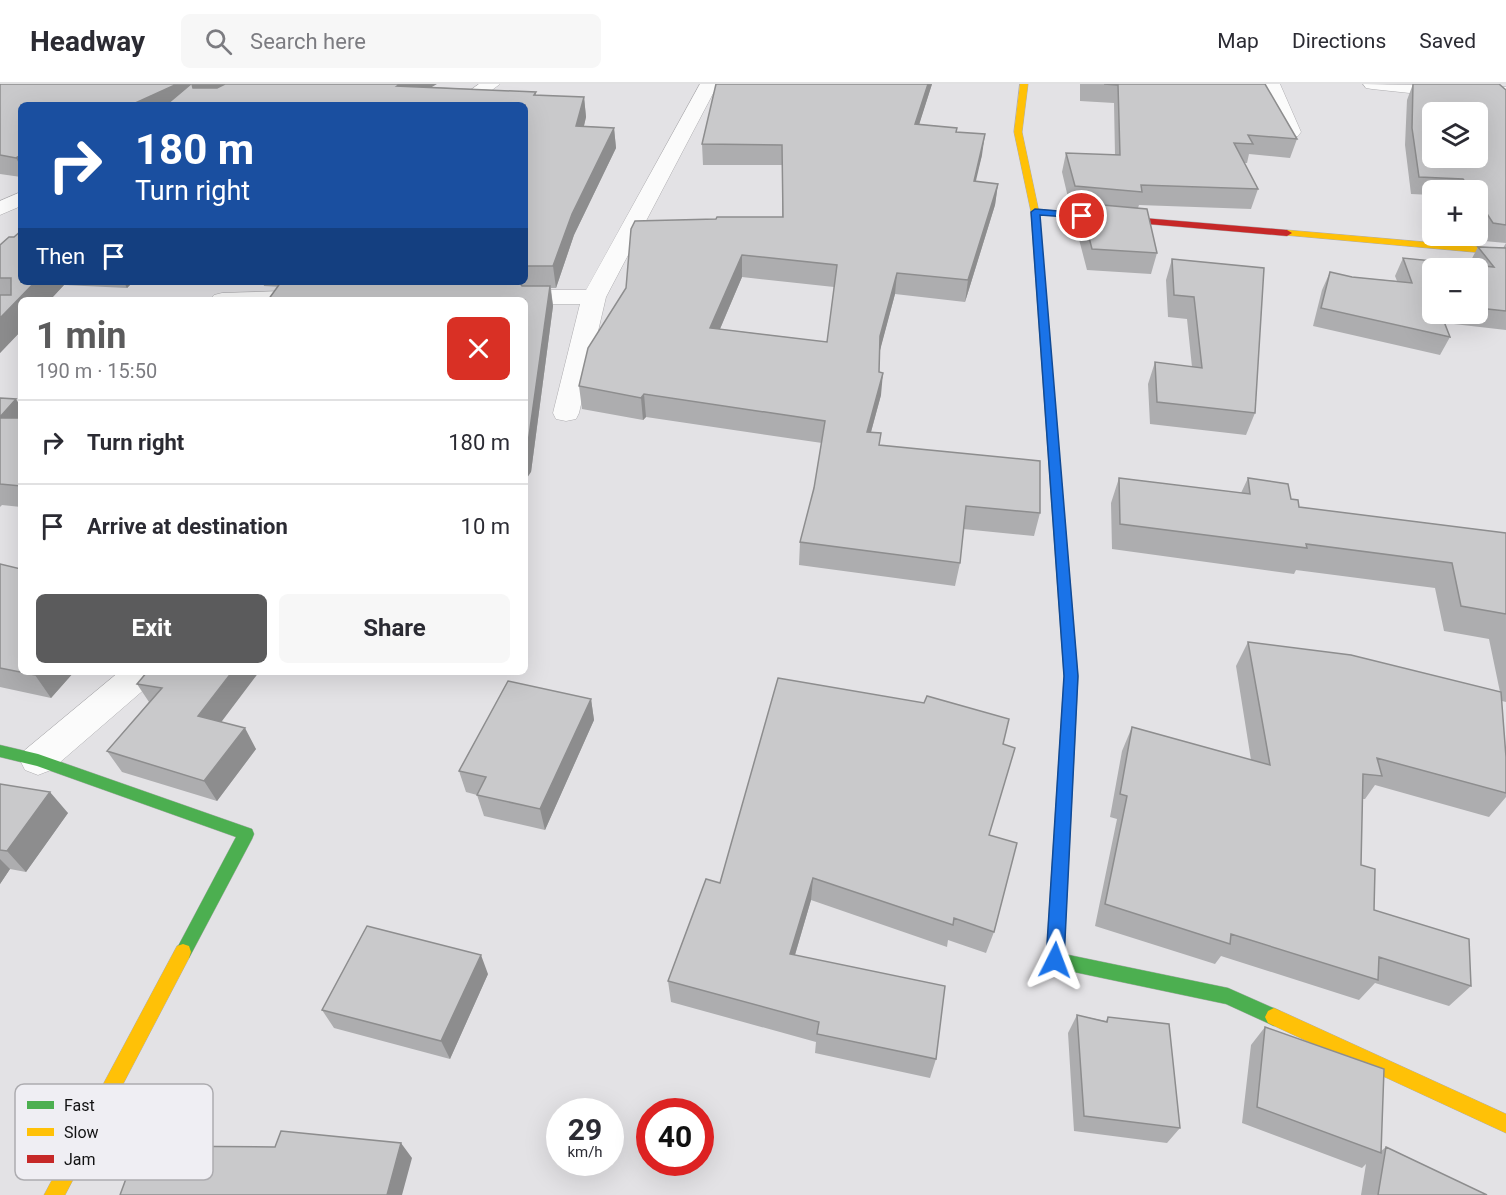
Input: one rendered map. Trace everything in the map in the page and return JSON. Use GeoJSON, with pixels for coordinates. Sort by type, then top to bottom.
{"type":"FeatureCollection","features":[{"type":"Feature","properties":{"kind":"street"},"geometry":{"type":"LineString","coordinates":[[464,102],[491,84]]}},
{"type":"Feature","properties":{"kind":"street"},"geometry":{"type":"LineString","coordinates":[[566,412],[594,297],[709,84]]}},
{"type":"Feature","properties":{"kind":"street"},"geometry":{"type":"LineString","coordinates":[[1024,84],[1018,132],[1035,212],[1071,676],[1055,960],[1228,996],[1506,1124]]}},
{"type":"Feature","properties":{"kind":"street"},"geometry":{"type":"LineString","coordinates":[[1271,84],[1291,132]]}},
{"type":"Feature","properties":{"kind":"street"},"geometry":{"type":"LineString","coordinates":[[1372,84],[1438,91],[1506,92]]}},
{"type":"Feature","properties":{"kind":"street"},"geometry":{"type":"LineString","coordinates":[[0,208],[18,199]]}},
{"type":"Feature","properties":{"kind":"street"},"geometry":{"type":"LineString","coordinates":[[1035,212],[1506,252]]}},
{"type":"Feature","properties":{"kind":"street"},"geometry":{"type":"LineString","coordinates":[[259,297],[320,292]]}},
{"type":"Feature","properties":{"kind":"street"},"geometry":{"type":"LineString","coordinates":[[487,297],[594,297]]}},
{"type":"Feature","properties":{"kind":"street"},"geometry":{"type":"LineString","coordinates":[[38,760],[138,675]]}},
{"type":"Feature","properties":{"kind":"street"},"geometry":{"type":"LineString","coordinates":[[0,751],[38,760],[246,834],[113,1084]]}},
{"type":"Feature","properties":{"kind":"street"},"geometry":{"type":"LineString","coordinates":[[54,1195],[62,1180]]}},
{"type":"Feature","properties":{"kind":"building"},"geometry":{"type":"Polygon","coordinates":[[[0,84],[177,84],[138,102],[18,102],[18,157],[0,155],[0,84]]]}},
{"type":"Feature","properties":{"kind":"building"},"geometry":{"type":"Polygon","coordinates":[[[191,84],[193,88],[217,88],[225,84],[400,84],[397,86],[536,92],[534,95],[584,97],[576,126],[614,128],[572,214],[553,266],[528,266],[528,102],[170,102],[191,84]]]}},
{"type":"Feature","properties":{"kind":"building"},"geometry":{"type":"Polygon","coordinates":[[[716,84],[928,84],[915,124],[957,128],[956,132],[985,134],[974,181],[998,184],[968,280],[897,273],[880,336],[879,372],[883,373],[867,432],[881,433],[879,445],[1040,461],[1040,513],[966,506],[960,563],[800,542],[814,488],[825,421],[644,394],[641,398],[579,386],[588,348],[626,288],[631,229],[635,221],[783,217],[782,145],[702,144],[716,84]],[[742,255],[710,328],[827,342],[837,265],[742,255]]]}},
{"type":"Feature","properties":{"kind":"building"},"geometry":{"type":"Polygon","coordinates":[[[1104,84],[1265,84],[1297,139],[1248,135],[1253,144],[1234,143],[1258,189],[1141,185],[1142,192],[1075,186],[1066,153],[1120,155],[1118,85],[1104,84]]]}},
{"type":"Feature","properties":{"kind":"building"},"geometry":{"type":"Polygon","coordinates":[[[1413,84],[1499,84],[1506,90],[1506,225],[1493,223],[1488,215],[1488,180],[1419,177],[1412,128],[1413,84]]]}},
{"type":"Feature","properties":{"kind":"building"},"geometry":{"type":"Polygon","coordinates":[[[1080,203],[1147,209],[1157,253],[1092,249],[1080,203]]]}},
{"type":"Feature","properties":{"kind":"building"},"geometry":{"type":"Polygon","coordinates":[[[18,234],[18,285],[32,285],[0,318],[0,295],[11,295],[11,278],[0,278],[0,245],[9,237],[18,234]]]}},
{"type":"Feature","properties":{"kind":"building"},"geometry":{"type":"Polygon","coordinates":[[[1478,247],[1506,248],[1506,311],[1488,309],[1488,266],[1494,267],[1478,247]]]}},
{"type":"Feature","properties":{"kind":"building"},"geometry":{"type":"Polygon","coordinates":[[[1403,258],[1422,260],[1422,324],[1445,324],[1450,337],[1321,308],[1330,272],[1352,277],[1412,283],[1403,258]]]}},
{"type":"Feature","properties":{"kind":"building"},"geometry":{"type":"Polygon","coordinates":[[[1172,259],[1264,268],[1255,413],[1157,402],[1155,362],[1202,368],[1194,297],[1174,295],[1172,259]]]}},
{"type":"Feature","properties":{"kind":"building"},"geometry":{"type":"Polygon","coordinates":[[[279,285],[550,286],[528,443],[528,297],[270,297],[279,285]]]}},
{"type":"Feature","properties":{"kind":"building"},"geometry":{"type":"Polygon","coordinates":[[[0,398],[16,399],[0,417],[0,398]]]}},
{"type":"Feature","properties":{"kind":"building"},"geometry":{"type":"Polygon","coordinates":[[[0,418],[18,418],[18,486],[0,484],[0,418]]]}},
{"type":"Feature","properties":{"kind":"building"},"geometry":{"type":"Polygon","coordinates":[[[1119,478],[1250,494],[1248,478],[1288,484],[1291,499],[1298,500],[1299,507],[1506,533],[1506,614],[1461,606],[1452,563],[1306,544],[1307,548],[1120,524],[1119,478]]]}},
{"type":"Feature","properties":{"kind":"building"},"geometry":{"type":"Polygon","coordinates":[[[0,564],[18,568],[18,672],[0,668],[0,564]]]}},
{"type":"Feature","properties":{"kind":"building"},"geometry":{"type":"Polygon","coordinates":[[[1248,642],[1351,655],[1501,692],[1506,793],[1377,758],[1382,776],[1363,774],[1361,865],[1375,869],[1374,910],[1469,939],[1471,986],[1379,957],[1378,980],[1231,934],[1230,944],[1105,904],[1127,796],[1120,794],[1132,727],[1270,765],[1248,642]]]}},
{"type":"Feature","properties":{"kind":"building"},"geometry":{"type":"Polygon","coordinates":[[[144,675],[230,675],[198,716],[245,728],[204,781],[107,751],[162,688],[137,684],[144,675]]]}},
{"type":"Feature","properties":{"kind":"building"},"geometry":{"type":"Polygon","coordinates":[[[778,678],[924,703],[927,696],[1009,719],[1003,744],[1015,748],[989,835],[1017,843],[994,932],[954,918],[953,925],[813,878],[790,954],[945,986],[936,1059],[817,1034],[819,1022],[668,981],[706,879],[720,883],[778,678]]]}},
{"type":"Feature","properties":{"kind":"building"},"geometry":{"type":"Polygon","coordinates":[[[508,681],[591,699],[540,809],[477,795],[486,777],[459,771],[508,681]]]}},
{"type":"Feature","properties":{"kind":"building"},"geometry":{"type":"Polygon","coordinates":[[[0,784],[50,792],[7,851],[0,850],[0,784]]]}},
{"type":"Feature","properties":{"kind":"building"},"geometry":{"type":"Polygon","coordinates":[[[367,926],[481,955],[441,1041],[322,1010],[367,926]]]}},
{"type":"Feature","properties":{"kind":"building"},"geometry":{"type":"Polygon","coordinates":[[[1077,1015],[1107,1022],[1108,1017],[1169,1024],[1180,1128],[1084,1116],[1077,1015]]]}},
{"type":"Feature","properties":{"kind":"building"},"geometry":{"type":"Polygon","coordinates":[[[1265,1027],[1384,1069],[1381,1153],[1257,1107],[1265,1027]]]}},
{"type":"Feature","properties":{"kind":"building"},"geometry":{"type":"Polygon","coordinates":[[[281,1131],[401,1143],[387,1195],[120,1195],[126,1180],[213,1180],[213,1147],[275,1147],[281,1131]]]}},
{"type":"Feature","properties":{"kind":"building"},"geometry":{"type":"Polygon","coordinates":[[[1386,1147],[1487,1195],[1378,1195],[1386,1147]]]}},
{"type":"Feature","properties":{"kind":"traffic: fast"},"geometry":{"type":"LineString","coordinates":[[1048,383],[1071,677],[1055,960],[1228,996],[1274,1017]]}},
{"type":"Feature","properties":{"kind":"traffic: fast"},"geometry":{"type":"LineString","coordinates":[[0,751],[38,760],[246,834],[183,952]]}},
{"type":"Feature","properties":{"kind":"traffic: slow"},"geometry":{"type":"LineString","coordinates":[[1024,84],[1018,132],[1035,212],[1048,383]]}},
{"type":"Feature","properties":{"kind":"traffic: slow"},"geometry":{"type":"LineString","coordinates":[[1287,233],[1506,252]]}},
{"type":"Feature","properties":{"kind":"traffic: slow"},"geometry":{"type":"LineString","coordinates":[[113,1084],[183,952]]}},
{"type":"Feature","properties":{"kind":"traffic: slow"},"geometry":{"type":"LineString","coordinates":[[1274,1017],[1506,1124]]}},
{"type":"Feature","properties":{"kind":"traffic: slow"},"geometry":{"type":"LineString","coordinates":[[54,1195],[62,1180]]}},
{"type":"Feature","properties":{"kind":"traffic: jam"},"geometry":{"type":"LineString","coordinates":[[1035,212],[1287,233]]}},
{"type":"Feature","properties":{"kind":"route"},"geometry":{"type":"LineString","coordinates":[[1055,960],[1071,676],[1035,212],[1082,216]]}}]}
